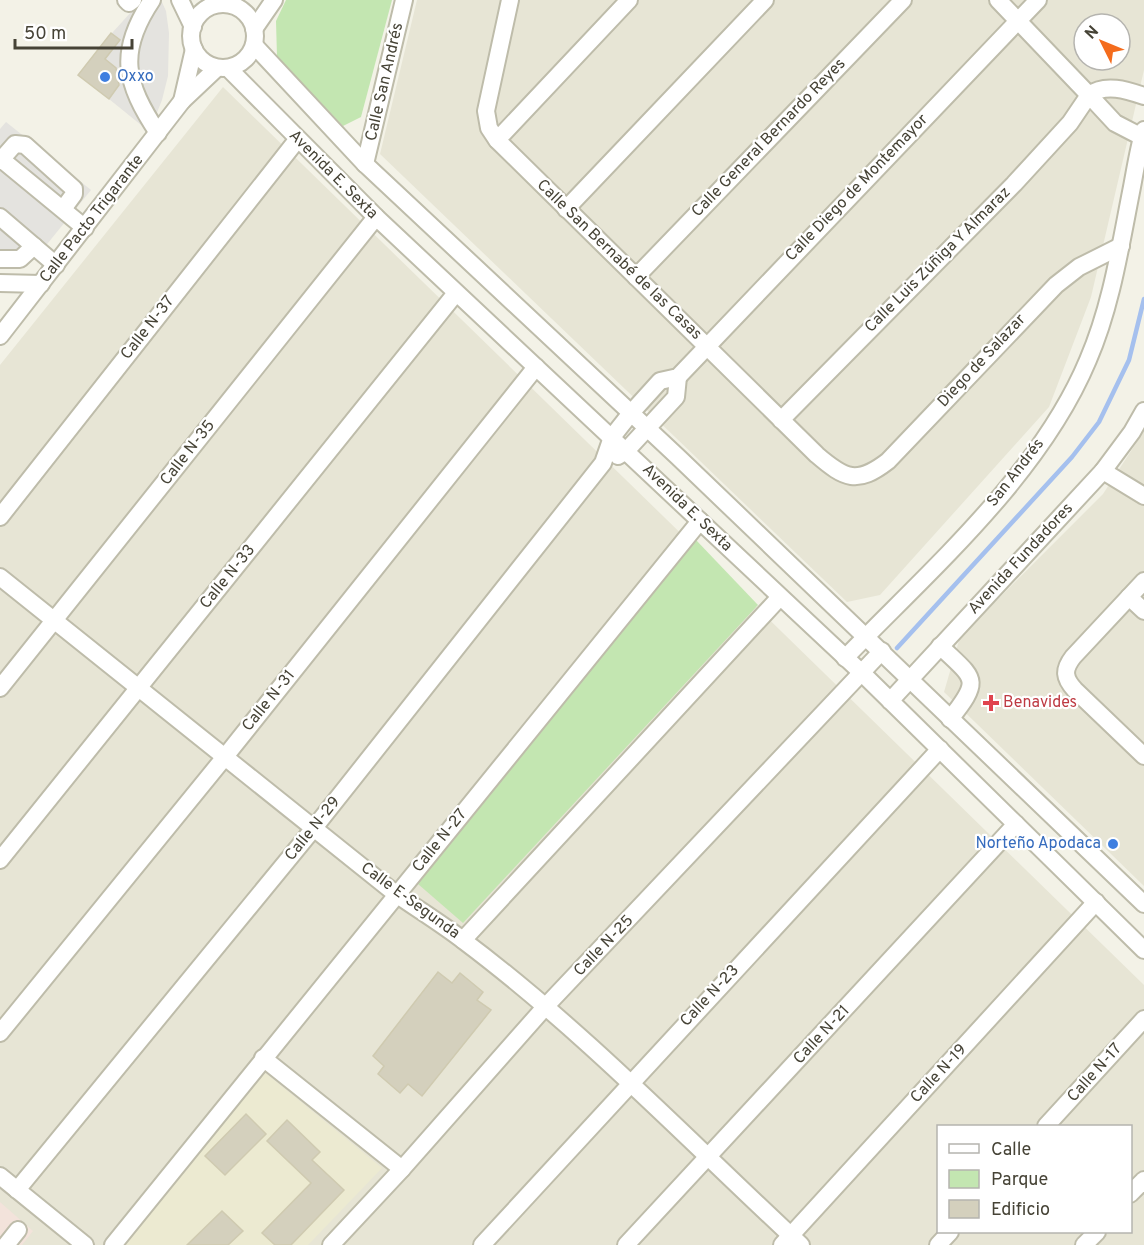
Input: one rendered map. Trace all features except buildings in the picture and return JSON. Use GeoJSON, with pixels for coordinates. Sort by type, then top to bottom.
{"type":"FeatureCollection","features":[{"type":"Feature","properties":{"kind":"street"},"geometry":{"type":"LineString","coordinates":[[126,0],[129,3],[133,0]]}},
{"type":"Feature","properties":{"kind":"street"},"geometry":{"type":"LineString","coordinates":[[152,0],[136,27],[128,52],[136,98],[158,133]]}},
{"type":"Feature","properties":{"kind":"street"},"geometry":{"type":"LineString","coordinates":[[180,0],[192,27],[194,49],[199,58],[223,68],[239,64],[248,56],[254,37],[274,0]]}},
{"type":"Feature","properties":{"kind":"street","name":"Calle San Andrés"},"geometry":{"type":"LineString","coordinates":[[365,164],[404,0]]}},
{"type":"Feature","properties":{"kind":"street","name":"Calle San Bernabé de las Casas"},"geometry":{"type":"LineString","coordinates":[[510,0],[486,111],[489,128],[497,140],[781,420],[834,469],[848,476]]}},
{"type":"Feature","properties":{"kind":"street"},"geometry":{"type":"LineString","coordinates":[[497,140],[629,0]]}},
{"type":"Feature","properties":{"kind":"street"},"geometry":{"type":"LineString","coordinates":[[566,209],[765,0]]}},
{"type":"Feature","properties":{"kind":"street","name":"Calle General Bernardo Reyes"},"geometry":{"type":"LineString","coordinates":[[636,277],[903,0]]}},
{"type":"Feature","properties":{"kind":"street"},"geometry":{"type":"LineString","coordinates":[[998,0],[1115,123],[1143,133],[1120,246]]}},
{"type":"Feature","properties":{"kind":"street","name":"Calle Diego de Montemayor"},"geometry":{"type":"LineString","coordinates":[[612,437],[660,381],[678,377],[1038,0]]}},
{"type":"Feature","properties":{"kind":"street"},"geometry":{"type":"LineString","coordinates":[[192,27],[205,10],[221,2],[240,9],[249,18],[254,37]]}},
{"type":"Feature","properties":{"kind":"street","name":"Avenida E. Sexta"},"geometry":{"type":"LineString","coordinates":[[254,37],[365,164],[882,651],[1144,904]]}},
{"type":"Feature","properties":{"kind":"street","name":"Calle Pacto Trigarante"},"geometry":{"type":"LineString","coordinates":[[182,101],[194,49]]}},
{"type":"Feature","properties":{"kind":"street","name":"Calle Pacto Trigarante"},"geometry":{"type":"LineString","coordinates":[[0,336],[6,315],[40,284],[56,265],[182,101],[223,68]]}},
{"type":"Feature","properties":{"kind":"street","name":"Avenida E. Sexta"},"geometry":{"type":"LineString","coordinates":[[223,68],[375,217],[862,673],[1144,950]]}},
{"type":"Feature","properties":{"kind":"street"},"geometry":{"type":"LineString","coordinates":[[1089,95],[1098,90],[1114,89],[1144,96]]}},
{"type":"Feature","properties":{"kind":"street","name":"Calle Luis Zúñiga Y Almaraz"},"geometry":{"type":"LineString","coordinates":[[781,420],[1014,184],[1070,123],[1089,95]]}},
{"type":"Feature","properties":{"kind":"street","name":"Calle N-37"},"geometry":{"type":"LineString","coordinates":[[0,517],[297,140]]}},
{"type":"Feature","properties":{"kind":"street"},"geometry":{"type":"LineString","coordinates":[[63,209],[74,194],[74,189],[25,145],[15,144],[1,160],[85,228]]}},
{"type":"Feature","properties":{"kind":"street"},"geometry":{"type":"LineString","coordinates":[[0,217],[56,265]]}},
{"type":"Feature","properties":{"kind":"street","name":"Calle N-35"},"geometry":{"type":"LineString","coordinates":[[0,688],[55,622],[375,217]]}},
{"type":"Feature","properties":{"kind":"street"},"geometry":{"type":"LineString","coordinates":[[0,259],[20,259],[34,246]]}},
{"type":"Feature","properties":{"kind":"street","name":"Diego de Salazar"},"geometry":{"type":"LineString","coordinates":[[848,476],[860,477],[888,461],[1056,285],[1079,267],[1120,246]]}},
{"type":"Feature","properties":{"kind":"street","name":"San Andrés"},"geometry":{"type":"LineString","coordinates":[[845,658],[963,537],[1005,490],[1059,416],[1088,360],[1107,305],[1120,246]]}},
{"type":"Feature","properties":{"kind":"street"},"geometry":{"type":"LineString","coordinates":[[0,283],[40,284]]}},
{"type":"Feature","properties":{"kind":"street","name":"Calle N-33"},"geometry":{"type":"LineString","coordinates":[[0,860],[456,293]]}},
{"type":"Feature","properties":{"kind":"street","name":"Calle N-31"},"geometry":{"type":"LineString","coordinates":[[0,1033],[224,758],[536,367]]}},
{"type":"Feature","properties":{"kind":"street","name":"Calle Diego de Montemayor"},"geometry":{"type":"LineString","coordinates":[[626,451],[676,397],[678,377]]}},
{"type":"Feature","properties":{"kind":"street","name":"Avenida Fundadores"},"geometry":{"type":"LineString","coordinates":[[890,701],[1103,471],[1132,432],[1144,411]]}},
{"type":"Feature","properties":{"kind":"street","name":"Calle N-29"},"geometry":{"type":"LineString","coordinates":[[17,1190],[314,828],[603,463],[612,437]]}},
{"type":"Feature","properties":{"kind":"street","name":"Calle N-29"},"geometry":{"type":"LineString","coordinates":[[603,463],[626,451]]}},
{"type":"Feature","properties":{"kind":"street"},"geometry":{"type":"LineString","coordinates":[[1103,471],[1144,496]]}},
{"type":"Feature","properties":{"kind":"street","name":"Calle N-27"},"geometry":{"type":"LineString","coordinates":[[112,1245],[700,521]]}},
{"type":"Feature","properties":{"kind":"street","name":"Calle E-Segunda"},"geometry":{"type":"LineString","coordinates":[[0,577],[396,894],[463,940],[545,1007],[706,1157],[791,1242]]}},
{"type":"Feature","properties":{"kind":"street"},"geometry":{"type":"LineString","coordinates":[[1144,581],[1066,665],[1067,681],[1144,756]]}},
{"type":"Feature","properties":{"kind":"street"},"geometry":{"type":"LineString","coordinates":[[463,940],[780,597]]}},
{"type":"Feature","properties":{"kind":"street"},"geometry":{"type":"LineString","coordinates":[[1129,597],[1144,611]]}},
{"type":"Feature","properties":{"kind":"street"},"geometry":{"type":"LineString","coordinates":[[940,646],[972,679],[972,687],[967,698],[950,718]]}},
{"type":"Feature","properties":{"kind":"street","name":"Calle N-25"},"geometry":{"type":"LineString","coordinates":[[331,1245],[402,1169],[545,1007],[882,651]]}},
{"type":"Feature","properties":{"kind":"street","name":"Calle N-23"},"geometry":{"type":"LineString","coordinates":[[482,1245],[628,1084],[940,749]]}},
{"type":"Feature","properties":{"kind":"street","name":"Calle N-21"},"geometry":{"type":"LineString","coordinates":[[626,1245],[1016,824]]}},
{"type":"Feature","properties":{"kind":"street","name":"Calle N-19"},"geometry":{"type":"LineString","coordinates":[[791,1242],[1096,902]]}},
{"type":"Feature","properties":{"kind":"street","name":"Calle N-17"},"geometry":{"type":"LineString","coordinates":[[1047,1125],[1144,1019]]}},
{"type":"Feature","properties":{"kind":"street"},"geometry":{"type":"LineString","coordinates":[[263,1058],[402,1169]]}},
{"type":"Feature","properties":{"kind":"street"},"geometry":{"type":"LineString","coordinates":[[0,1176],[85,1245]]}},
{"type":"Feature","properties":{"kind":"street"},"geometry":{"type":"LineString","coordinates":[[1132,1193],[1144,1179]]}},
{"type":"Feature","properties":{"kind":"street"},"geometry":{"type":"LineString","coordinates":[[6,1245],[18,1230]]}},
{"type":"Feature","properties":{"kind":"street"},"geometry":{"type":"LineString","coordinates":[[938,1245],[950,1233]]}},
{"type":"Feature","properties":{"kind":"street"},"geometry":{"type":"LineString","coordinates":[[1084,1245],[1095,1233]]}},
{"type":"Feature","properties":{"kind":"shaded area"},"geometry":{"type":"Polygon","coordinates":[[[142,0],[161,0],[166,11],[169,33],[168,76],[156,115],[146,129],[109,99],[119,85],[116,68],[105,59],[111,50],[103,43],[142,0]]]}},
{"type":"Feature","properties":{"kind":"shaded area"},"geometry":{"type":"Polygon","coordinates":[[[417,0],[1144,0],[1144,70],[1091,297],[1049,407],[880,595],[847,602],[380,154],[417,0]]]}},
{"type":"Feature","properties":{"kind":"shaded area"},"geometry":{"type":"Polygon","coordinates":[[[223,87],[1144,985],[1144,1245],[0,1245],[0,365],[223,87]]]}},
{"type":"Feature","properties":{"kind":"shaded area"},"geometry":{"type":"Polygon","coordinates":[[[6,122],[91,190],[39,254],[6,260],[0,259],[0,129],[6,122]]]}},
{"type":"Feature","properties":{"kind":"shaded area"},"geometry":{"type":"Polygon","coordinates":[[[1144,431],[1144,886],[944,692],[960,637],[1103,494],[1144,431]]]}},
{"type":"Feature","properties":{"kind":"shaded area"},"geometry":{"type":"Polygon","coordinates":[[[264,1072],[382,1168],[308,1245],[121,1245],[264,1072]]]}},
{"type":"Feature","properties":{"kind":"shaded area"},"geometry":{"type":"Polygon","coordinates":[[[0,1202],[33,1231],[22,1245],[0,1245],[0,1202]]]}},
{"type":"Feature","properties":{"kind":"green space"},"geometry":{"type":"Polygon","coordinates":[[[286,0],[392,0],[361,117],[343,126],[277,57],[276,21],[286,0]]]}},
{"type":"Feature","properties":{"kind":"green space"},"geometry":{"type":"Polygon","coordinates":[[[696,540],[758,605],[463,923],[418,884],[696,540]]]}},
{"type":"Feature","properties":{"kind":"waterway"},"geometry":{"type":"LineString","coordinates":[[897,648],[1072,457],[1099,422],[1129,360],[1144,299]]}},
{"type":"Feature","properties":{"kind":"place","name":"Oxxo"},"geometry":{"type":"Point","coordinates":[105,77]}},
{"type":"Feature","properties":{"kind":"place","name":"Benavides"},"geometry":{"type":"Point","coordinates":[991,703]}},
{"type":"Feature","properties":{"kind":"place","name":"Norteño Apodaca"},"geometry":{"type":"Point","coordinates":[1113,844]}}]}
